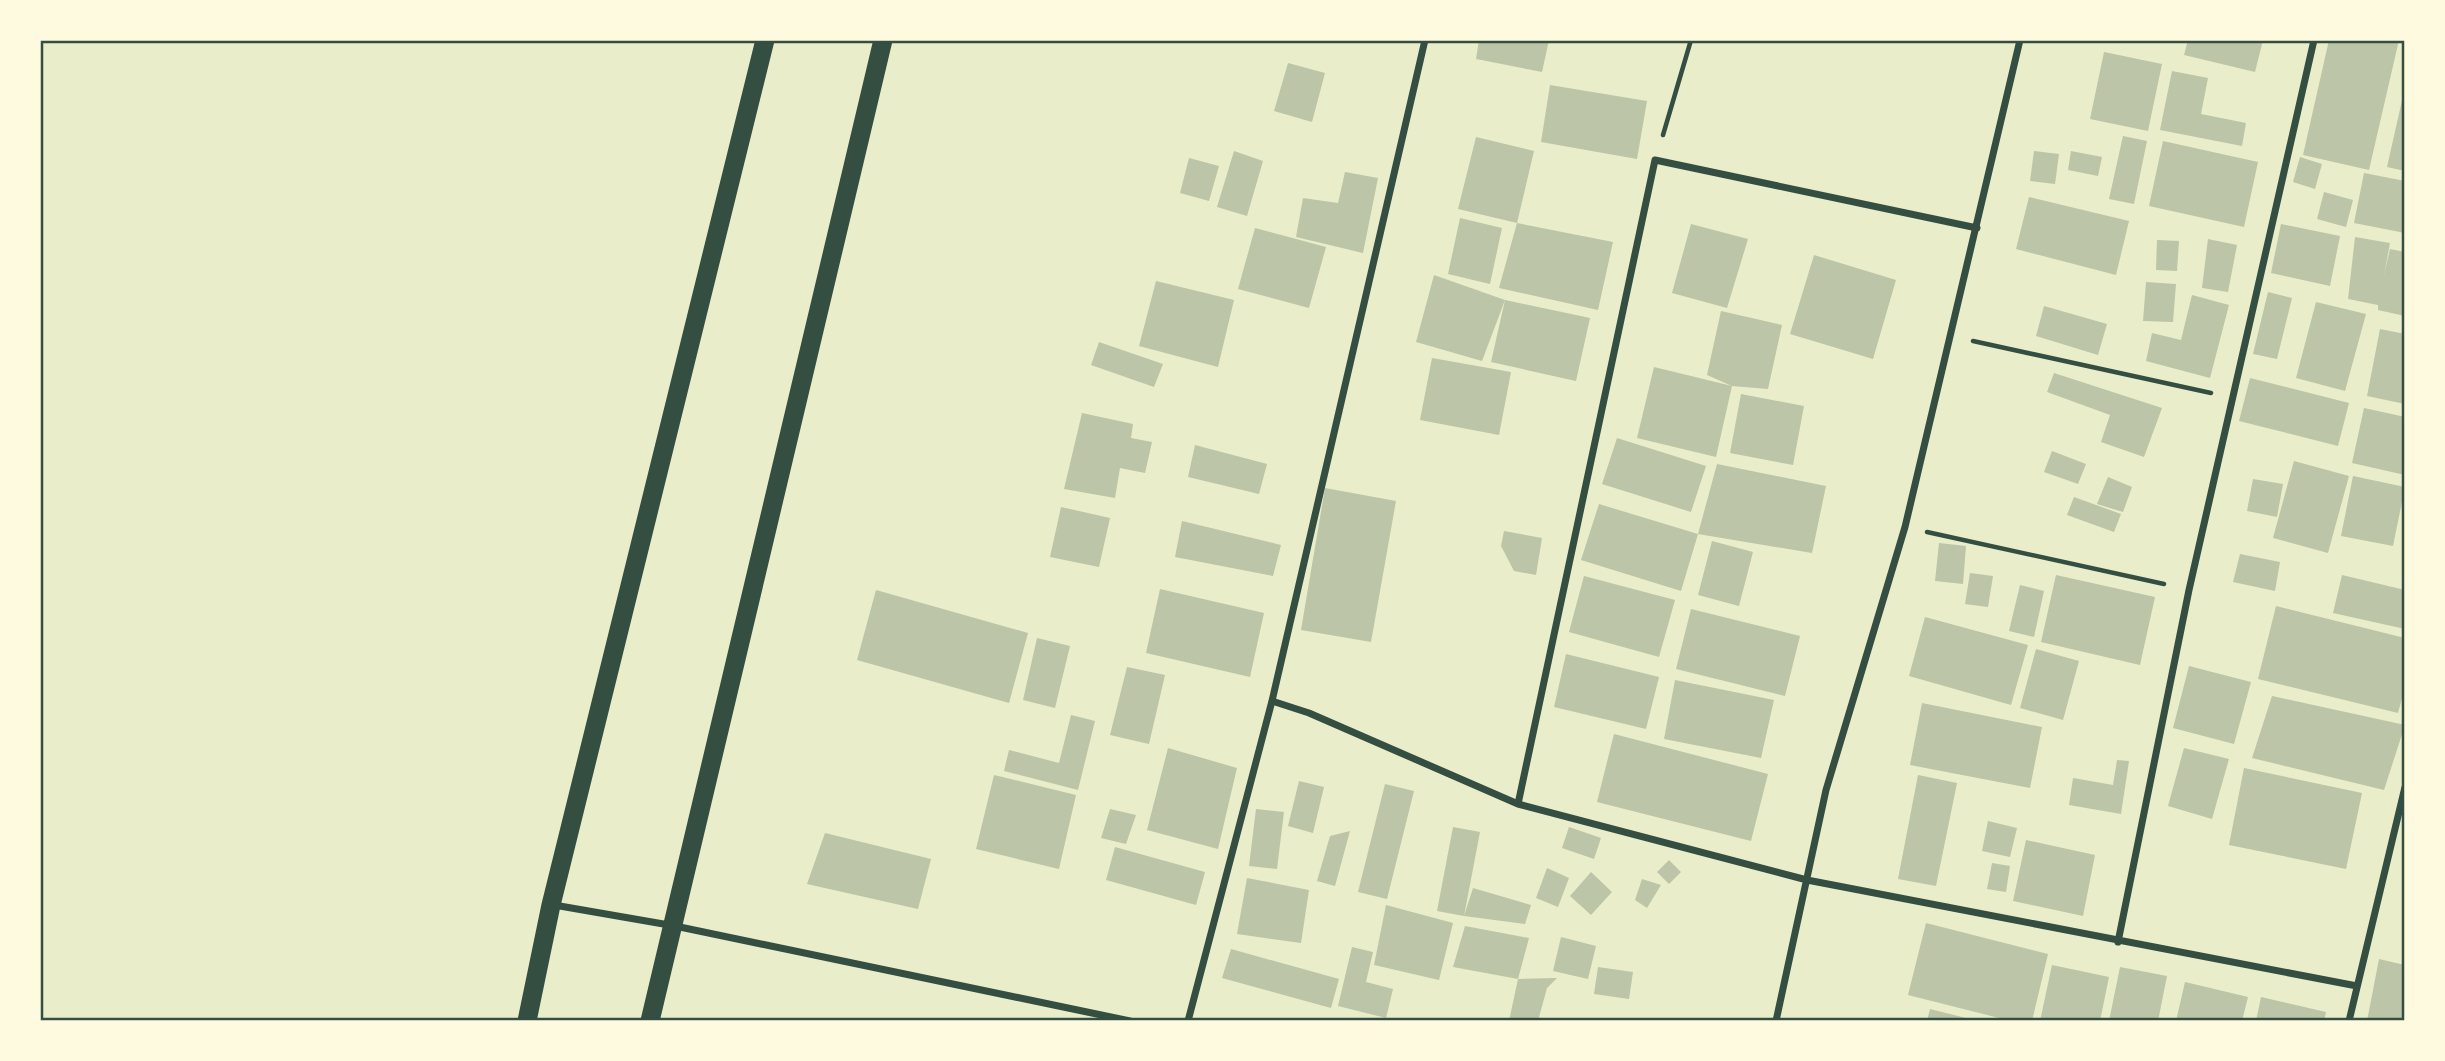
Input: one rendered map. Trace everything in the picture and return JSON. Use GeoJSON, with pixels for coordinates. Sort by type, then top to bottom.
{"type":"FeatureCollection","features":[{"type":"Feature","properties":{"kind":"highway"},"geometry":{"type":"LineString","coordinates":[[527,1021],[551,905],[765,40]]}},
{"type":"Feature","properties":{"kind":"highway"},"geometry":{"type":"LineString","coordinates":[[650,1021],[675,926],[883,40]]}},
{"type":"Feature","properties":{"kind":"street"},"geometry":{"type":"LineString","coordinates":[[1188,1021],[1272,701],[1425,40]]}},
{"type":"Feature","properties":{"kind":"street"},"geometry":{"type":"LineString","coordinates":[[1776,1021],[1826,790],[1905,527],[2020,40]]}},
{"type":"Feature","properties":{"kind":"street"},"geometry":{"type":"LineString","coordinates":[[2118,942],[2189,590],[2314,40]]}},
{"type":"Feature","properties":{"kind":"street"},"geometry":{"type":"LineString","coordinates":[[1518,804],[1655,160],[1977,228]]}},
{"type":"Feature","properties":{"kind":"street"},"geometry":{"type":"LineString","coordinates":[[1272,701],[1309,713],[1518,804],[1807,880],[2357,986]]}},
{"type":"Feature","properties":{"kind":"street"},"geometry":{"type":"LineString","coordinates":[[2349,1021],[2405,787]]}},
{"type":"Feature","properties":{"kind":"street"},"geometry":{"type":"LineString","coordinates":[[551,905],[675,926],[1130,1021]]}},
{"type":"Feature","properties":{"kind":"path"},"geometry":{"type":"LineString","coordinates":[[1655,160],[1691,40]]}},
{"type":"Feature","properties":{"kind":"path"},"geometry":{"type":"LineString","coordinates":[[1950,337],[2232,397]]}},
{"type":"Feature","properties":{"kind":"path"},"geometry":{"type":"LineString","coordinates":[[1905,527],[2189,590]]}},
{"type":"Feature","properties":{"kind":"building"},"geometry":{"type":"Polygon","coordinates":[[[1479,40],[1549,40],[1542,72],[1476,59],[1479,40]]]}},
{"type":"Feature","properties":{"kind":"building"},"geometry":{"type":"Polygon","coordinates":[[[2188,40],[2263,40],[2255,72],[2184,55],[2188,40]]]}},
{"type":"Feature","properties":{"kind":"building"},"geometry":{"type":"Polygon","coordinates":[[[2329,40],[2399,40],[2369,170],[2303,155],[2329,40]]]}},
{"type":"Feature","properties":{"kind":"building"},"geometry":{"type":"Polygon","coordinates":[[[2104,52],[2162,64],[2148,131],[2090,119],[2104,52]]]}},
{"type":"Feature","properties":{"kind":"building"},"geometry":{"type":"Polygon","coordinates":[[[1288,63],[1325,73],[1312,122],[1274,111],[1288,63]]]}},
{"type":"Feature","properties":{"kind":"building"},"geometry":{"type":"Polygon","coordinates":[[[2172,71],[2208,78],[2201,114],[2246,123],[2242,146],[2160,130],[2172,71]]]}},
{"type":"Feature","properties":{"kind":"building"},"geometry":{"type":"Polygon","coordinates":[[[1550,85],[1647,101],[1637,159],[1541,142],[1550,85]]]}},
{"type":"Feature","properties":{"kind":"building"},"geometry":{"type":"Polygon","coordinates":[[[2405,87],[2405,171],[2387,167],[2405,87]]]}},
{"type":"Feature","properties":{"kind":"building"},"geometry":{"type":"Polygon","coordinates":[[[2123,136],[2147,141],[2134,204],[2109,199],[2123,136]]]}},
{"type":"Feature","properties":{"kind":"building"},"geometry":{"type":"Polygon","coordinates":[[[1476,137],[1534,151],[1517,223],[1458,209],[1476,137]]]}},
{"type":"Feature","properties":{"kind":"building"},"geometry":{"type":"Polygon","coordinates":[[[2163,141],[2258,162],[2244,227],[2149,206],[2163,141]]]}},
{"type":"Feature","properties":{"kind":"building"},"geometry":{"type":"Polygon","coordinates":[[[1234,151],[1263,161],[1247,216],[1217,207],[1234,151]]]}},
{"type":"Feature","properties":{"kind":"building"},"geometry":{"type":"Polygon","coordinates":[[[2034,151],[2059,154],[2055,184],[2030,181],[2034,151]]]}},
{"type":"Feature","properties":{"kind":"building"},"geometry":{"type":"Polygon","coordinates":[[[2071,151],[2102,157],[2098,176],[2068,170],[2071,151]]]}},
{"type":"Feature","properties":{"kind":"building"},"geometry":{"type":"Polygon","coordinates":[[[2300,157],[2322,164],[2315,189],[2293,182],[2300,157]]]}},
{"type":"Feature","properties":{"kind":"building"},"geometry":{"type":"Polygon","coordinates":[[[1189,158],[1219,166],[1209,201],[1180,193],[1189,158]]]}},
{"type":"Feature","properties":{"kind":"building"},"geometry":{"type":"Polygon","coordinates":[[[1345,172],[1378,178],[1363,253],[1296,237],[1303,198],[1338,203],[1345,172]]]}},
{"type":"Feature","properties":{"kind":"building"},"geometry":{"type":"Polygon","coordinates":[[[2364,173],[2405,181],[2405,233],[2354,223],[2364,173]]]}},
{"type":"Feature","properties":{"kind":"building"},"geometry":{"type":"Polygon","coordinates":[[[2324,192],[2353,200],[2346,227],[2317,219],[2324,192]]]}},
{"type":"Feature","properties":{"kind":"building"},"geometry":{"type":"Polygon","coordinates":[[[2029,197],[2129,221],[2116,275],[2016,249],[2029,197]]]}},
{"type":"Feature","properties":{"kind":"building"},"geometry":{"type":"Polygon","coordinates":[[[1460,218],[1502,228],[1490,284],[1448,274],[1460,218]]]}},
{"type":"Feature","properties":{"kind":"building"},"geometry":{"type":"Polygon","coordinates":[[[1517,223],[1613,242],[1598,310],[1499,288],[1517,223]]]}},
{"type":"Feature","properties":{"kind":"building"},"geometry":{"type":"Polygon","coordinates":[[[1691,224],[1748,239],[1727,308],[1672,293],[1691,224]]]}},
{"type":"Feature","properties":{"kind":"building"},"geometry":{"type":"Polygon","coordinates":[[[2281,224],[2340,236],[2330,286],[2271,273],[2281,224]]]}},
{"type":"Feature","properties":{"kind":"building"},"geometry":{"type":"Polygon","coordinates":[[[1255,228],[1326,247],[1309,308],[1238,289],[1255,228]]]}},
{"type":"Feature","properties":{"kind":"building"},"geometry":{"type":"Polygon","coordinates":[[[2355,237],[2390,243],[2384,276],[2390,249],[2405,252],[2405,316],[2378,310],[2378,305],[2348,299],[2355,237]]]}},
{"type":"Feature","properties":{"kind":"building"},"geometry":{"type":"Polygon","coordinates":[[[2208,239],[2237,245],[2228,292],[2202,288],[2208,239]]]}},
{"type":"Feature","properties":{"kind":"building"},"geometry":{"type":"Polygon","coordinates":[[[2157,240],[2179,241],[2177,271],[2156,270],[2157,240]]]}},
{"type":"Feature","properties":{"kind":"building"},"geometry":{"type":"Polygon","coordinates":[[[1814,255],[1896,280],[1873,359],[1790,334],[1814,255]]]}},
{"type":"Feature","properties":{"kind":"building"},"geometry":{"type":"Polygon","coordinates":[[[1434,275],[1505,300],[1482,361],[1416,342],[1434,275]]]}},
{"type":"Feature","properties":{"kind":"building"},"geometry":{"type":"Polygon","coordinates":[[[1156,281],[1234,300],[1218,367],[1139,346],[1156,281]]]}},
{"type":"Feature","properties":{"kind":"building"},"geometry":{"type":"Polygon","coordinates":[[[2146,282],[2176,284],[2173,322],[2143,321],[2146,282]]]}},
{"type":"Feature","properties":{"kind":"building"},"geometry":{"type":"Polygon","coordinates":[[[2268,292],[2292,298],[2277,359],[2253,354],[2268,292]]]}},
{"type":"Feature","properties":{"kind":"building"},"geometry":{"type":"Polygon","coordinates":[[[2192,295],[2229,305],[2210,378],[2146,361],[2152,333],[2181,340],[2192,295]]]}},
{"type":"Feature","properties":{"kind":"building"},"geometry":{"type":"Polygon","coordinates":[[[1505,300],[1590,318],[1576,381],[1491,362],[1505,300]]]}},
{"type":"Feature","properties":{"kind":"building"},"geometry":{"type":"Polygon","coordinates":[[[2316,302],[2366,314],[2345,391],[2296,378],[2316,302]]]}},
{"type":"Feature","properties":{"kind":"building"},"geometry":{"type":"Polygon","coordinates":[[[2044,306],[2107,324],[2098,355],[2036,336],[2044,306]]]}},
{"type":"Feature","properties":{"kind":"building"},"geometry":{"type":"Polygon","coordinates":[[[1721,311],[1782,325],[1768,389],[1732,386],[1707,375],[1721,311]]]}},
{"type":"Feature","properties":{"kind":"building"},"geometry":{"type":"Polygon","coordinates":[[[2380,329],[2405,334],[2405,404],[2367,396],[2380,329]]]}},
{"type":"Feature","properties":{"kind":"building"},"geometry":{"type":"Polygon","coordinates":[[[1099,342],[1163,364],[1154,387],[1091,365],[1099,342]]]}},
{"type":"Feature","properties":{"kind":"building"},"geometry":{"type":"Polygon","coordinates":[[[1432,358],[1511,372],[1499,435],[1420,420],[1432,358]]]}},
{"type":"Feature","properties":{"kind":"building"},"geometry":{"type":"Polygon","coordinates":[[[1654,367],[1732,386],[1716,457],[1637,438],[1654,367]]]}},
{"type":"Feature","properties":{"kind":"building"},"geometry":{"type":"Polygon","coordinates":[[[2054,373],[2162,408],[2144,457],[2101,442],[2110,415],[2047,392],[2054,373]]]}},
{"type":"Feature","properties":{"kind":"building"},"geometry":{"type":"Polygon","coordinates":[[[2250,378],[2349,403],[2338,446],[2239,421],[2250,378]]]}},
{"type":"Feature","properties":{"kind":"building"},"geometry":{"type":"Polygon","coordinates":[[[1741,394],[1804,406],[1793,465],[1730,453],[1741,394]]]}},
{"type":"Feature","properties":{"kind":"building"},"geometry":{"type":"Polygon","coordinates":[[[2364,408],[2405,417],[2405,475],[2352,463],[2364,408]]]}},
{"type":"Feature","properties":{"kind":"building"},"geometry":{"type":"Polygon","coordinates":[[[1082,413],[1133,424],[1131,438],[1152,442],[1145,473],[1120,468],[1115,498],[1064,489],[1082,413]]]}},
{"type":"Feature","properties":{"kind":"building"},"geometry":{"type":"Polygon","coordinates":[[[1617,438],[1706,466],[1691,512],[1602,484],[1617,438]]]}},
{"type":"Feature","properties":{"kind":"building"},"geometry":{"type":"Polygon","coordinates":[[[1195,445],[1267,464],[1259,494],[1188,477],[1195,445]]]}},
{"type":"Feature","properties":{"kind":"building"},"geometry":{"type":"Polygon","coordinates":[[[2052,451],[2086,464],[2078,484],[2044,472],[2052,451]]]}},
{"type":"Feature","properties":{"kind":"building"},"geometry":{"type":"Polygon","coordinates":[[[2294,461],[2349,476],[2328,553],[2273,538],[2294,461]]]}},
{"type":"Feature","properties":{"kind":"building"},"geometry":{"type":"Polygon","coordinates":[[[1717,464],[1826,486],[1812,553],[1698,534],[1717,464]]]}},
{"type":"Feature","properties":{"kind":"building"},"geometry":{"type":"Polygon","coordinates":[[[2353,476],[2405,487],[2393,546],[2341,536],[2353,476]]]}},
{"type":"Feature","properties":{"kind":"building"},"geometry":{"type":"Polygon","coordinates":[[[2108,477],[2132,487],[2123,512],[2097,504],[2108,477]]]}},
{"type":"Feature","properties":{"kind":"building"},"geometry":{"type":"Polygon","coordinates":[[[2253,479],[2283,484],[2277,517],[2247,511],[2253,479]]]}},
{"type":"Feature","properties":{"kind":"building"},"geometry":{"type":"Polygon","coordinates":[[[1325,488],[1396,501],[1371,642],[1301,630],[1325,488]]]}},
{"type":"Feature","properties":{"kind":"building"},"geometry":{"type":"Polygon","coordinates":[[[2074,497],[2121,514],[2114,532],[2067,515],[2074,497]]]}},
{"type":"Feature","properties":{"kind":"building"},"geometry":{"type":"Polygon","coordinates":[[[1599,504],[1698,534],[1681,591],[1581,560],[1599,504]]]}},
{"type":"Feature","properties":{"kind":"building"},"geometry":{"type":"Polygon","coordinates":[[[1061,507],[1110,518],[1099,567],[1050,557],[1061,507]]]}},
{"type":"Feature","properties":{"kind":"building"},"geometry":{"type":"Polygon","coordinates":[[[1182,521],[1281,545],[1273,576],[1175,557],[1182,521]]]}},
{"type":"Feature","properties":{"kind":"building"},"geometry":{"type":"Polygon","coordinates":[[[1504,531],[1542,538],[1536,575],[1514,571],[1501,546],[1504,531]]]}},
{"type":"Feature","properties":{"kind":"building"},"geometry":{"type":"Polygon","coordinates":[[[1712,541],[1753,552],[1739,606],[1698,595],[1712,541]]]}},
{"type":"Feature","properties":{"kind":"building"},"geometry":{"type":"Polygon","coordinates":[[[1939,543],[1966,546],[1963,584],[1935,581],[1939,543]]]}},
{"type":"Feature","properties":{"kind":"building"},"geometry":{"type":"Polygon","coordinates":[[[2240,554],[2280,562],[2275,591],[2233,582],[2240,554]]]}},
{"type":"Feature","properties":{"kind":"building"},"geometry":{"type":"Polygon","coordinates":[[[1970,573],[1993,576],[1988,607],[1965,604],[1970,573]]]}},
{"type":"Feature","properties":{"kind":"building"},"geometry":{"type":"Polygon","coordinates":[[[2056,575],[2155,597],[2140,665],[2041,642],[2056,575]]]}},
{"type":"Feature","properties":{"kind":"building"},"geometry":{"type":"Polygon","coordinates":[[[2342,575],[2405,590],[2405,629],[2333,613],[2342,575]]]}},
{"type":"Feature","properties":{"kind":"building"},"geometry":{"type":"Polygon","coordinates":[[[1584,576],[1675,600],[1659,657],[1569,632],[1584,576]]]}},
{"type":"Feature","properties":{"kind":"building"},"geometry":{"type":"Polygon","coordinates":[[[2020,585],[2044,591],[2034,637],[2009,631],[2020,585]]]}},
{"type":"Feature","properties":{"kind":"building"},"geometry":{"type":"Polygon","coordinates":[[[1160,589],[1264,613],[1250,677],[1146,653],[1160,589]]]}},
{"type":"Feature","properties":{"kind":"building"},"geometry":{"type":"Polygon","coordinates":[[[876,590],[1028,633],[1009,703],[857,660],[876,590]]]}},
{"type":"Feature","properties":{"kind":"building"},"geometry":{"type":"Polygon","coordinates":[[[2276,606],[2405,638],[2405,687],[2398,713],[2258,679],[2276,606]]]}},
{"type":"Feature","properties":{"kind":"building"},"geometry":{"type":"Polygon","coordinates":[[[1691,609],[1800,636],[1785,696],[1676,669],[1691,609]]]}},
{"type":"Feature","properties":{"kind":"building"},"geometry":{"type":"Polygon","coordinates":[[[1925,617],[2028,645],[2011,705],[1909,676],[1925,617]]]}},
{"type":"Feature","properties":{"kind":"building"},"geometry":{"type":"Polygon","coordinates":[[[1037,638],[1070,646],[1055,708],[1023,700],[1037,638]]]}},
{"type":"Feature","properties":{"kind":"building"},"geometry":{"type":"Polygon","coordinates":[[[2036,649],[2079,661],[2063,720],[2020,708],[2036,649]]]}},
{"type":"Feature","properties":{"kind":"building"},"geometry":{"type":"Polygon","coordinates":[[[1566,654],[1659,677],[1646,729],[1554,707],[1566,654]]]}},
{"type":"Feature","properties":{"kind":"building"},"geometry":{"type":"Polygon","coordinates":[[[2189,666],[2251,682],[2234,744],[2173,728],[2189,666]]]}},
{"type":"Feature","properties":{"kind":"building"},"geometry":{"type":"Polygon","coordinates":[[[1127,667],[1165,675],[1149,744],[1110,735],[1127,667]]]}},
{"type":"Feature","properties":{"kind":"building"},"geometry":{"type":"Polygon","coordinates":[[[1675,680],[1774,700],[1761,758],[1664,739],[1675,680]]]}},
{"type":"Feature","properties":{"kind":"building"},"geometry":{"type":"Polygon","coordinates":[[[2272,696],[2405,725],[2384,790],[2252,758],[2272,696]]]}},
{"type":"Feature","properties":{"kind":"building"},"geometry":{"type":"Polygon","coordinates":[[[1922,703],[2042,727],[2030,788],[1910,765],[1922,703]]]}},
{"type":"Feature","properties":{"kind":"building"},"geometry":{"type":"Polygon","coordinates":[[[1071,715],[1095,721],[1078,790],[1004,771],[1009,750],[1059,763],[1071,715]]]}},
{"type":"Feature","properties":{"kind":"building"},"geometry":{"type":"Polygon","coordinates":[[[1614,734],[1768,774],[1751,841],[1597,802],[1614,734]]]}},
{"type":"Feature","properties":{"kind":"building"},"geometry":{"type":"Polygon","coordinates":[[[1168,748],[1237,768],[1218,849],[1147,830],[1168,748]]]}},
{"type":"Feature","properties":{"kind":"building"},"geometry":{"type":"Polygon","coordinates":[[[2184,748],[2229,759],[2212,819],[2168,806],[2184,748]]]}},
{"type":"Feature","properties":{"kind":"building"},"geometry":{"type":"Polygon","coordinates":[[[2117,760],[2129,761],[2121,814],[2069,805],[2073,778],[2113,785],[2117,760]]]}},
{"type":"Feature","properties":{"kind":"building"},"geometry":{"type":"Polygon","coordinates":[[[2244,768],[2362,793],[2346,869],[2229,845],[2244,768]]]}},
{"type":"Feature","properties":{"kind":"building"},"geometry":{"type":"Polygon","coordinates":[[[994,775],[1076,795],[1059,869],[976,849],[994,775]]]}},
{"type":"Feature","properties":{"kind":"building"},"geometry":{"type":"Polygon","coordinates":[[[1918,775],[1957,783],[1936,886],[1898,879],[1918,775]]]}},
{"type":"Feature","properties":{"kind":"building"},"geometry":{"type":"Polygon","coordinates":[[[1299,781],[1324,787],[1313,833],[1288,826],[1299,781]]]}},
{"type":"Feature","properties":{"kind":"building"},"geometry":{"type":"Polygon","coordinates":[[[1385,784],[1414,791],[1387,899],[1358,892],[1385,784]]]}},
{"type":"Feature","properties":{"kind":"building"},"geometry":{"type":"Polygon","coordinates":[[[1110,809],[1136,815],[1126,844],[1101,838],[1110,809]]]}},
{"type":"Feature","properties":{"kind":"building"},"geometry":{"type":"Polygon","coordinates":[[[1256,809],[1284,812],[1277,869],[1249,866],[1256,809]]]}},
{"type":"Feature","properties":{"kind":"building"},"geometry":{"type":"Polygon","coordinates":[[[1988,821],[2017,828],[2010,857],[1982,851],[1988,821]]]}},
{"type":"Feature","properties":{"kind":"building"},"geometry":{"type":"Polygon","coordinates":[[[1453,827],[1480,832],[1464,916],[1437,911],[1453,827]]]}},
{"type":"Feature","properties":{"kind":"building"},"geometry":{"type":"Polygon","coordinates":[[[1569,827],[1601,838],[1594,859],[1562,848],[1569,827]]]}},
{"type":"Feature","properties":{"kind":"building"},"geometry":{"type":"Polygon","coordinates":[[[1350,831],[1335,886],[1317,881],[1330,836],[1350,831]]]}},
{"type":"Feature","properties":{"kind":"building"},"geometry":{"type":"Polygon","coordinates":[[[825,833],[931,859],[918,909],[807,884],[825,833]]]}},
{"type":"Feature","properties":{"kind":"building"},"geometry":{"type":"Polygon","coordinates":[[[2026,840],[2095,855],[2083,916],[2013,901],[2026,840]]]}},
{"type":"Feature","properties":{"kind":"building"},"geometry":{"type":"Polygon","coordinates":[[[1115,847],[1205,872],[1196,905],[1106,880],[1115,847]]]}},
{"type":"Feature","properties":{"kind":"building"},"geometry":{"type":"Polygon","coordinates":[[[1669,860],[1681,872],[1669,884],[1657,872],[1669,860]]]}},
{"type":"Feature","properties":{"kind":"building"},"geometry":{"type":"Polygon","coordinates":[[[1992,863],[2010,866],[2006,892],[1987,889],[1992,863]]]}},
{"type":"Feature","properties":{"kind":"building"},"geometry":{"type":"Polygon","coordinates":[[[1547,868],[1569,878],[1558,907],[1536,898],[1547,868]]]}},
{"type":"Feature","properties":{"kind":"building"},"geometry":{"type":"Polygon","coordinates":[[[1591,872],[1612,892],[1591,915],[1570,896],[1591,872]]]}},
{"type":"Feature","properties":{"kind":"building"},"geometry":{"type":"Polygon","coordinates":[[[1247,878],[1309,890],[1301,943],[1237,934],[1247,878]]]}},
{"type":"Feature","properties":{"kind":"building"},"geometry":{"type":"Polygon","coordinates":[[[1642,879],[1661,885],[1647,908],[1635,900],[1642,879]]]}},
{"type":"Feature","properties":{"kind":"building"},"geometry":{"type":"Polygon","coordinates":[[[1473,888],[1531,905],[1525,924],[1464,916],[1473,888]]]}},
{"type":"Feature","properties":{"kind":"building"},"geometry":{"type":"Polygon","coordinates":[[[1386,905],[1453,923],[1439,980],[1374,965],[1386,905]]]}},
{"type":"Feature","properties":{"kind":"building"},"geometry":{"type":"Polygon","coordinates":[[[1926,923],[2048,954],[2032,1021],[2011,1021],[1908,995],[1926,923]]]}},
{"type":"Feature","properties":{"kind":"building"},"geometry":{"type":"Polygon","coordinates":[[[1465,926],[1529,938],[1518,979],[1453,967],[1465,926]]]}},
{"type":"Feature","properties":{"kind":"building"},"geometry":{"type":"Polygon","coordinates":[[[1561,937],[1596,946],[1588,979],[1553,971],[1561,937]]]}},
{"type":"Feature","properties":{"kind":"building"},"geometry":{"type":"Polygon","coordinates":[[[1352,947],[1373,952],[1366,982],[1393,989],[1386,1018],[1338,1006],[1352,947]]]}},
{"type":"Feature","properties":{"kind":"building"},"geometry":{"type":"Polygon","coordinates":[[[1231,949],[1339,979],[1331,1008],[1222,978],[1231,949]]]}},
{"type":"Feature","properties":{"kind":"building"},"geometry":{"type":"Polygon","coordinates":[[[2379,959],[2405,965],[2405,1021],[2367,1021],[2379,959]]]}},
{"type":"Feature","properties":{"kind":"building"},"geometry":{"type":"Polygon","coordinates":[[[2052,965],[2109,977],[2100,1021],[2040,1021],[2052,965]]]}},
{"type":"Feature","properties":{"kind":"building"},"geometry":{"type":"Polygon","coordinates":[[[1598,967],[1633,972],[1629,999],[1594,994],[1598,967]]]}},
{"type":"Feature","properties":{"kind":"building"},"geometry":{"type":"Polygon","coordinates":[[[2120,967],[2167,976],[2158,1021],[2109,1021],[2120,967]]]}},
{"type":"Feature","properties":{"kind":"building"},"geometry":{"type":"Polygon","coordinates":[[[1557,978],[1547,988],[1538,1021],[1509,1021],[1518,979],[1557,978]]]}},
{"type":"Feature","properties":{"kind":"building"},"geometry":{"type":"Polygon","coordinates":[[[2185,982],[2248,997],[2242,1021],[2176,1021],[2185,982]]]}},
{"type":"Feature","properties":{"kind":"building"},"geometry":{"type":"Polygon","coordinates":[[[2261,997],[2326,1012],[2324,1021],[2256,1021],[2261,997]]]}},
{"type":"Feature","properties":{"kind":"building"},"geometry":{"type":"Polygon","coordinates":[[[1930,1009],[1974,1020],[1974,1021],[1927,1021],[1930,1009]]]}}]}
